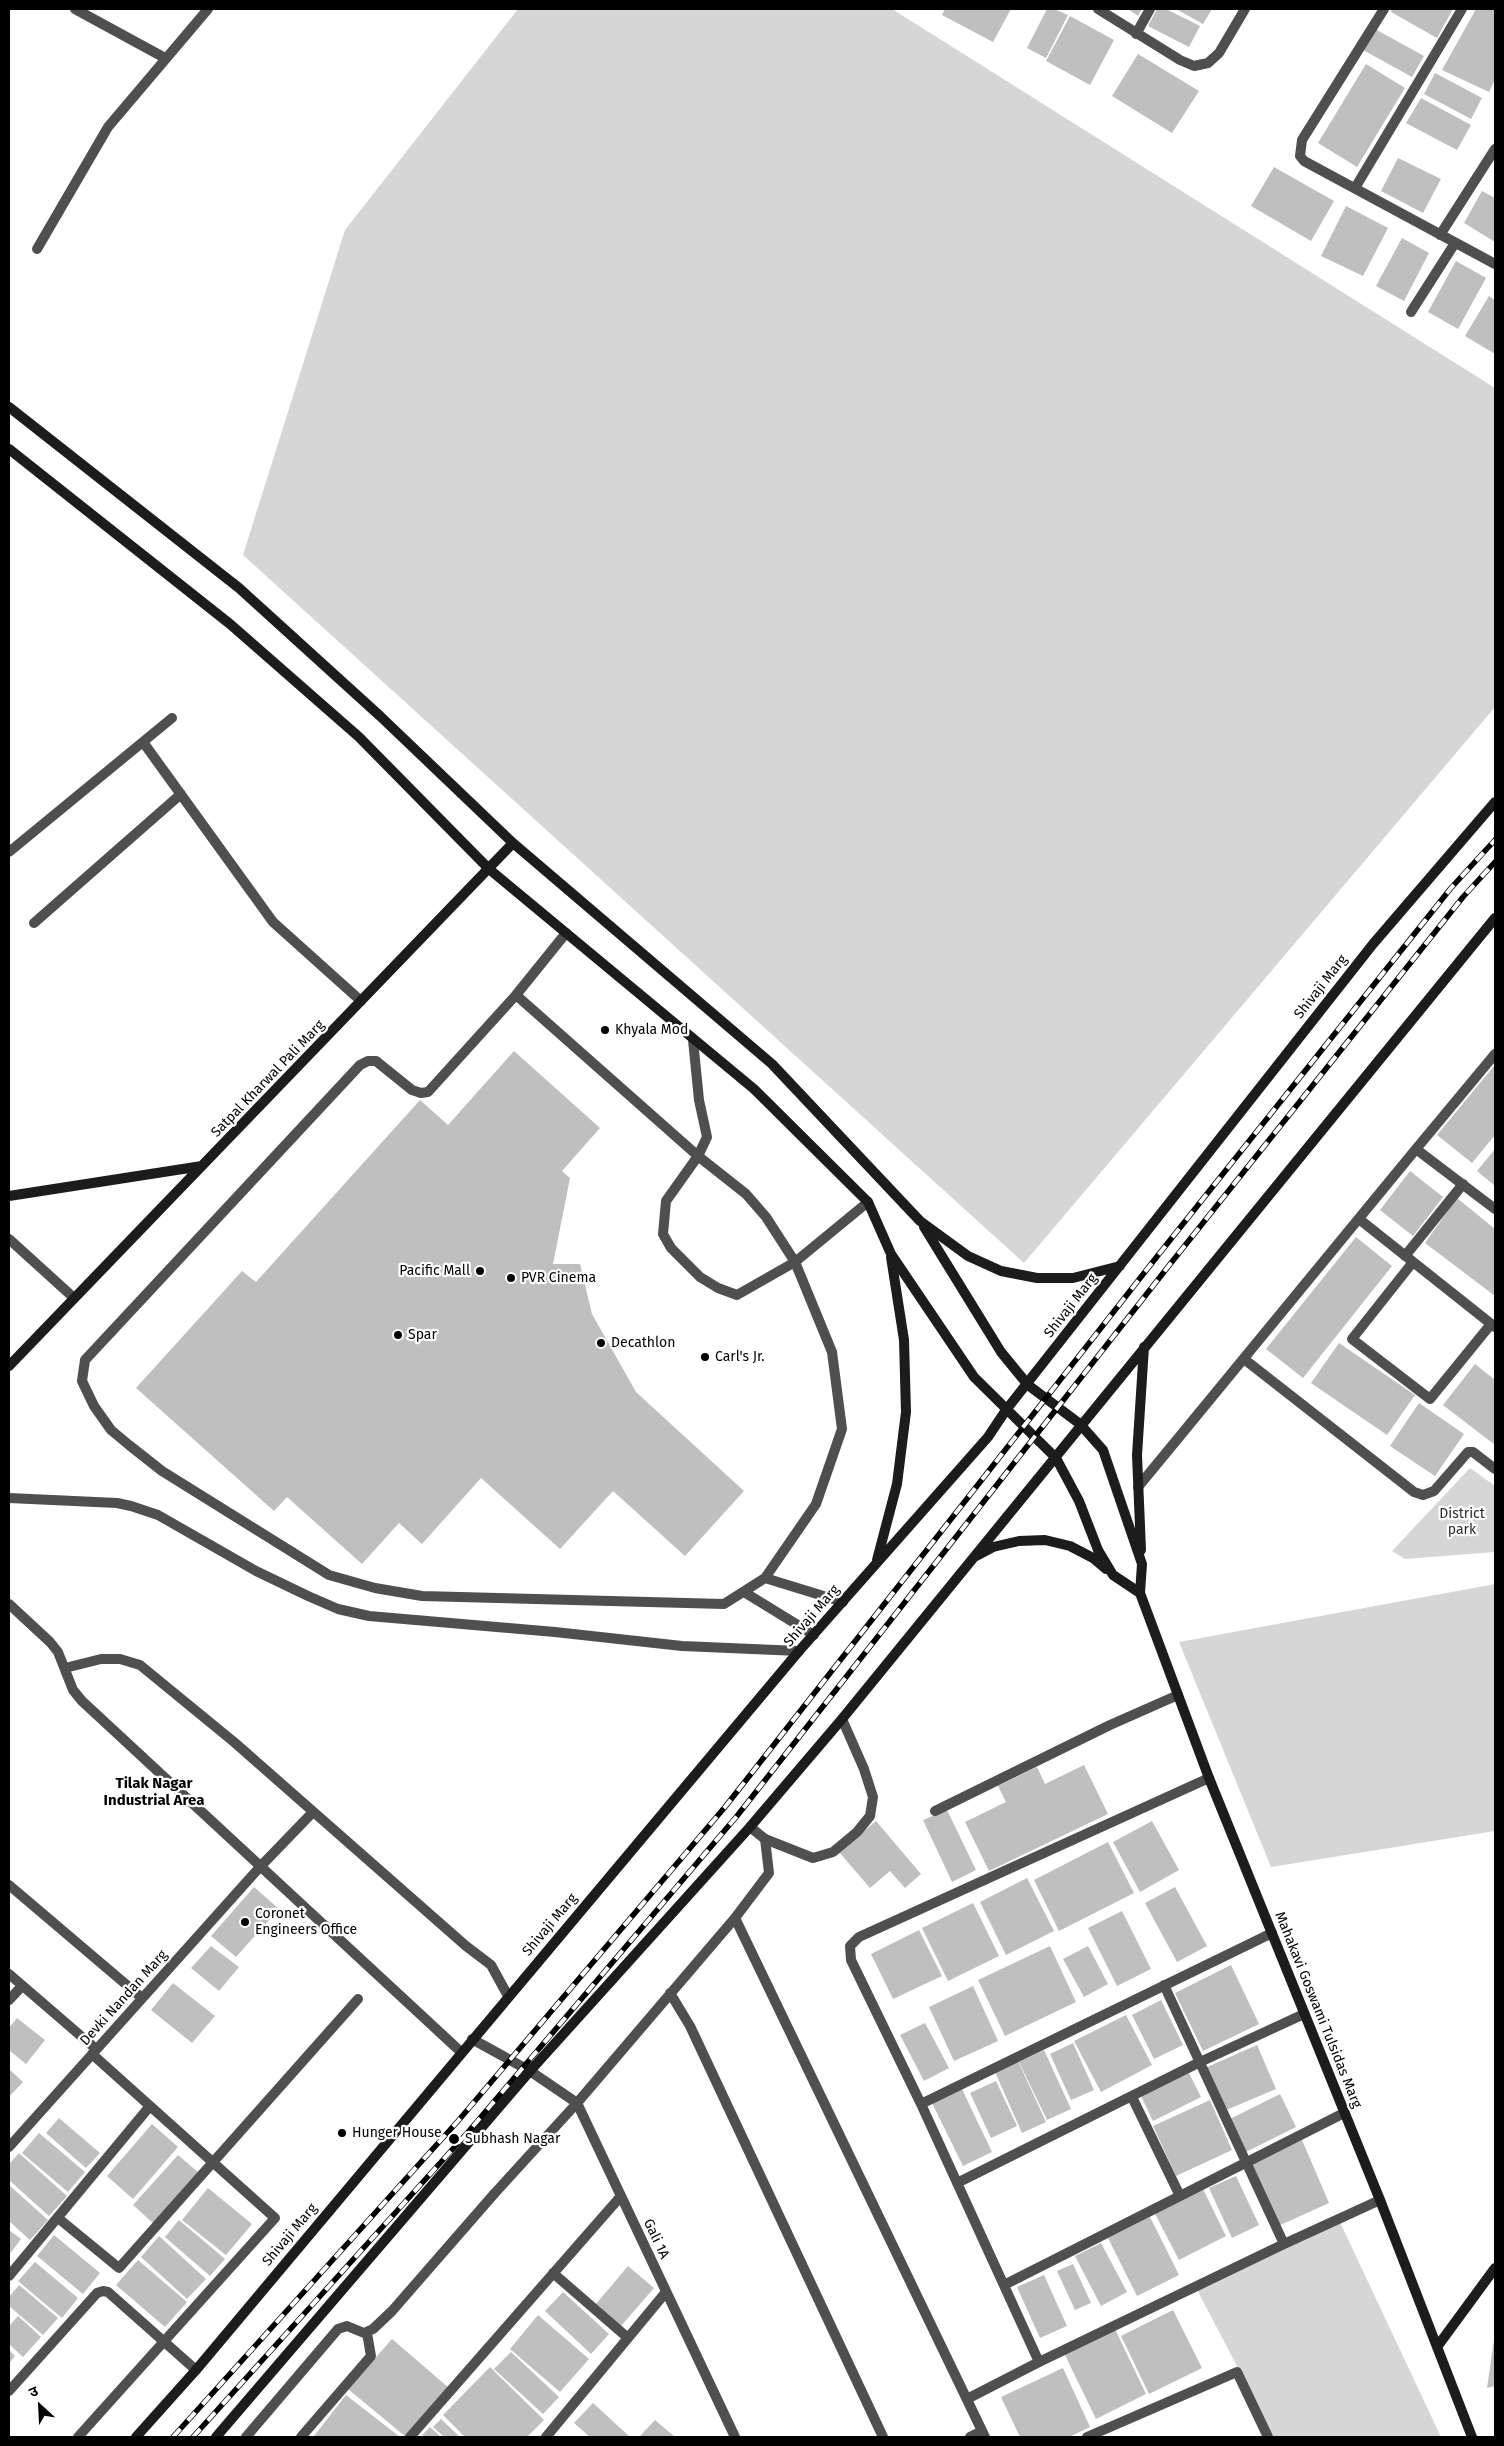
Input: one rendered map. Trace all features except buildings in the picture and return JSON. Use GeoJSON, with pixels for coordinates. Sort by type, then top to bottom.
{"type":"FeatureCollection","features":[{"type":"Feature","properties":{"kind":"street"},"geometry":{"type":"LineString","coordinates":[[75,9],[165,58]]}},
{"type":"Feature","properties":{"kind":"street"},"geometry":{"type":"LineString","coordinates":[[37,249],[108,127],[208,9]]}},
{"type":"Feature","properties":{"kind":"street"},"geometry":{"type":"LineString","coordinates":[[1098,9],[1136,34],[1180,60],[1194,66],[1208,62],[1219,52],[1245,9]]}},
{"type":"Feature","properties":{"kind":"street"},"geometry":{"type":"LineString","coordinates":[[1136,34],[1150,9]]}},
{"type":"Feature","properties":{"kind":"street"},"geometry":{"type":"LineString","coordinates":[[1384,9],[1302,140],[1299,148],[1300,156],[1304,161],[1495,264]]}},
{"type":"Feature","properties":{"kind":"street"},"geometry":{"type":"LineString","coordinates":[[1355,188],[1462,9]]}},
{"type":"Feature","properties":{"kind":"street"},"geometry":{"type":"LineString","coordinates":[[1440,235],[1495,149]]}},
{"type":"Feature","properties":{"kind":"street"},"geometry":{"type":"LineString","coordinates":[[1411,312],[1455,242]]}},
{"type":"Feature","properties":{"kind":"street"},"geometry":{"type":"LineString","coordinates":[[9,407],[239,588],[380,716],[513,843],[772,1064],[920,1221],[968,1256],[1001,1271],[1037,1278],[1073,1278],[1120,1266]]}},
{"type":"Feature","properties":{"kind":"street"},"geometry":{"type":"LineString","coordinates":[[9,449],[230,624],[359,737],[489,869],[754,1089],[868,1202],[891,1254],[974,1377],[1056,1458],[1079,1501],[1098,1550],[1113,1575]]}},
{"type":"Feature","properties":{"kind":"street"},"geometry":{"type":"LineString","coordinates":[[9,852],[172,718]]}},
{"type":"Feature","properties":{"kind":"street"},"geometry":{"type":"LineString","coordinates":[[142,742],[182,794],[273,922],[361,1001]]}},
{"type":"Feature","properties":{"kind":"street"},"geometry":{"type":"LineString","coordinates":[[34,923],[182,794]]}},
{"type":"Feature","properties":{"kind":"street","name":"Shivaji Marg"},"geometry":{"type":"LineString","coordinates":[[136,2437],[196,2370],[472,2038],[799,1651],[988,1437],[1006,1410],[1028,1385],[1373,944],[1495,802]]}},
{"type":"Feature","properties":{"kind":"street","name":"Satpal Kharwal Pali Marg"},"geometry":{"type":"LineString","coordinates":[[9,1366],[513,843]]}},
{"type":"Feature","properties":{"kind":"street"},"geometry":{"type":"LineString","coordinates":[[218,2436],[530,2071],[750,1827],[842,1719],[970,1559],[1056,1458],[1080,1424],[1495,918]]}},
{"type":"Feature","properties":{"kind":"street"},"geometry":{"type":"LineString","coordinates":[[516,995],[698,1156],[746,1194],[766,1217],[795,1262],[832,1352],[842,1429],[816,1504],[766,1578],[724,1604],[422,1596],[375,1588],[329,1575],[162,1471],[129,1446],[111,1430],[94,1406],[82,1381],[85,1360],[360,1065],[368,1061],[376,1061],[412,1090],[421,1093],[428,1092],[516,995],[566,933]]}},
{"type":"Feature","properties":{"kind":"street"},"geometry":{"type":"LineString","coordinates":[[693,1040],[699,1100],[707,1137],[698,1156],[666,1201],[663,1234],[670,1248],[700,1277],[718,1288],[737,1295],[795,1262],[868,1202]]}},
{"type":"Feature","properties":{"kind":"street"},"geometry":{"type":"LineString","coordinates":[[1138,1487],[1495,1054]]}},
{"type":"Feature","properties":{"kind":"street"},"geometry":{"type":"LineString","coordinates":[[1416,1149],[1495,1209]]}},
{"type":"Feature","properties":{"kind":"street"},"geometry":{"type":"LineString","coordinates":[[9,1196],[202,1166]]}},
{"type":"Feature","properties":{"kind":"street"},"geometry":{"type":"LineString","coordinates":[[1359,1219],[1409,1259],[1493,1325],[1430,1399],[1352,1339],[1409,1259],[1463,1184]]}},
{"type":"Feature","properties":{"kind":"street","name":"Mahakavi Goswami Tulsidas Marg"},"geometry":{"type":"LineString","coordinates":[[920,1221],[1001,1352],[1028,1385],[1080,1424],[1104,1450],[1142,1564],[1140,1593],[1178,1695],[1209,1778],[1380,2200],[1472,2437]]}},
{"type":"Feature","properties":{"kind":"street"},"geometry":{"type":"LineString","coordinates":[[9,1239],[74,1298]]}},
{"type":"Feature","properties":{"kind":"street"},"geometry":{"type":"LineString","coordinates":[[876,1564],[897,1484],[906,1412],[904,1340],[891,1254]]}},
{"type":"Feature","properties":{"kind":"street"},"geometry":{"type":"LineString","coordinates":[[1142,1564],[1138,1487],[1139,1405],[1144,1346]]}},
{"type":"Feature","properties":{"kind":"street"},"geometry":{"type":"LineString","coordinates":[[1244,1359],[1414,1492],[1423,1495],[1434,1491],[1468,1452],[1473,1452],[1495,1469]]}},
{"type":"Feature","properties":{"kind":"street"},"geometry":{"type":"LineString","coordinates":[[9,1498],[117,1503],[150,1512],[256,1571],[338,1610],[397,1620],[555,1632],[682,1646],[799,1651]]}},
{"type":"Feature","properties":{"kind":"street"},"geometry":{"type":"LineString","coordinates":[[970,1559],[993,1547],[1019,1541],[1045,1540],[1070,1546],[1093,1558],[1113,1575],[1140,1593]]}},
{"type":"Feature","properties":{"kind":"street"},"geometry":{"type":"LineString","coordinates":[[766,1578],[843,1602]]}},
{"type":"Feature","properties":{"kind":"street"},"geometry":{"type":"LineString","coordinates":[[744,1592],[814,1635]]}},
{"type":"Feature","properties":{"kind":"street"},"geometry":{"type":"LineString","coordinates":[[9,1604],[50,1642],[65,1668],[73,1690],[82,1701],[259,1868],[461,2052]]}},
{"type":"Feature","properties":{"kind":"street"},"geometry":{"type":"LineString","coordinates":[[65,1668],[101,1659],[120,1659],[140,1665],[234,1742],[466,1946],[491,1965],[508,1996]]}},
{"type":"Feature","properties":{"kind":"street"},"geometry":{"type":"LineString","coordinates":[[935,1811],[1110,1725],[1178,1695]]}},
{"type":"Feature","properties":{"kind":"street"},"geometry":{"type":"LineString","coordinates":[[750,1827],[765,1839],[813,1858],[833,1852],[857,1832],[870,1816],[873,1797],[864,1769],[842,1719]]}},
{"type":"Feature","properties":{"kind":"street"},"geometry":{"type":"LineString","coordinates":[[1039,2362],[921,2104],[850,1960],[848,1952],[853,1941],[859,1937],[1209,1778]]}},
{"type":"Feature","properties":{"kind":"street","name":"Devki Nandan Marg"},"geometry":{"type":"LineString","coordinates":[[9,2147],[259,1868],[313,1812]]}},
{"type":"Feature","properties":{"kind":"street"},"geometry":{"type":"LineString","coordinates":[[367,2333],[392,2311],[494,2194],[577,2103],[735,1918],[770,1873],[765,1839]]}},
{"type":"Feature","properties":{"kind":"street"},"geometry":{"type":"LineString","coordinates":[[9,1885],[142,1998]]}},
{"type":"Feature","properties":{"kind":"street"},"geometry":{"type":"LineString","coordinates":[[735,1918],[984,2434],[970,2437]]}},
{"type":"Feature","properties":{"kind":"street"},"geometry":{"type":"LineString","coordinates":[[921,2104],[1272,1933]]}},
{"type":"Feature","properties":{"kind":"street"},"geometry":{"type":"LineString","coordinates":[[9,1974],[150,2106],[275,2218],[78,2437]]}},
{"type":"Feature","properties":{"kind":"street"},"geometry":{"type":"LineString","coordinates":[[1164,1985],[1284,2244]]}},
{"type":"Feature","properties":{"kind":"street"},"geometry":{"type":"LineString","coordinates":[[9,2000],[22,1986]]}},
{"type":"Feature","properties":{"kind":"street"},"geometry":{"type":"LineString","coordinates":[[670,1993],[690,2026],[883,2437]]}},
{"type":"Feature","properties":{"kind":"street"},"geometry":{"type":"LineString","coordinates":[[58,2218],[119,2268],[358,1999]]}},
{"type":"Feature","properties":{"kind":"street"},"geometry":{"type":"LineString","coordinates":[[957,2183],[1200,2062],[1304,2014]]}},
{"type":"Feature","properties":{"kind":"street"},"geometry":{"type":"LineString","coordinates":[[472,2038],[530,2071],[577,2103]]}},
{"type":"Feature","properties":{"kind":"street"},"geometry":{"type":"LineString","coordinates":[[1132,2097],[1180,2196]]}},
{"type":"Feature","properties":{"kind":"street","name":"Gali 1A"},"geometry":{"type":"LineString","coordinates":[[577,2103],[735,2437]]}},
{"type":"Feature","properties":{"kind":"street"},"geometry":{"type":"LineString","coordinates":[[9,2276],[150,2106]]}},
{"type":"Feature","properties":{"kind":"street"},"geometry":{"type":"LineString","coordinates":[[1004,2285],[1344,2113]]}},
{"type":"Feature","properties":{"kind":"street"},"geometry":{"type":"LineString","coordinates":[[410,2437],[621,2196]]}},
{"type":"Feature","properties":{"kind":"street"},"geometry":{"type":"LineString","coordinates":[[967,2399],[1039,2362],[1380,2200]]}},
{"type":"Feature","properties":{"kind":"street"},"geometry":{"type":"LineString","coordinates":[[1437,2347],[1495,2268]]}},
{"type":"Feature","properties":{"kind":"street"},"geometry":{"type":"LineString","coordinates":[[553,2273],[628,2338]]}},
{"type":"Feature","properties":{"kind":"street"},"geometry":{"type":"LineString","coordinates":[[9,2391],[100,2292],[108,2292],[196,2370]]}},
{"type":"Feature","properties":{"kind":"street"},"geometry":{"type":"LineString","coordinates":[[546,2437],[666,2292]]}},
{"type":"Feature","properties":{"kind":"street"},"geometry":{"type":"LineString","coordinates":[[246,2437],[338,2329],[347,2326],[367,2333]]}},
{"type":"Feature","properties":{"kind":"street"},"geometry":{"type":"LineString","coordinates":[[301,2437],[371,2356],[367,2333]]}},
{"type":"Feature","properties":{"kind":"street"},"geometry":{"type":"LineString","coordinates":[[1087,2437],[1237,2372],[1268,2437]]}},
{"type":"Feature","properties":{"kind":"green space"},"geometry":{"type":"Polygon","coordinates":[[[518,9],[892,9],[1495,388],[1495,707],[1024,1263],[243,555],[345,230],[518,9]]]}},
{"type":"Feature","properties":{"kind":"green space","name":"District park"},"geometry":{"type":"Polygon","coordinates":[[[1470,1468],[1495,1486],[1495,1552],[1405,1559],[1392,1551],[1470,1468]]]}},
{"type":"Feature","properties":{"kind":"green space"},"geometry":{"type":"Polygon","coordinates":[[[1495,1584],[1495,1831],[1271,1867],[1179,1642],[1495,1584]]]}},
{"type":"Feature","properties":{"kind":"green space"},"geometry":{"type":"Polygon","coordinates":[[[1338,2218],[1441,2437],[1270,2437],[1238,2368],[1195,2286],[1338,2218]]]}},
{"type":"Feature","properties":{"kind":"railway"},"geometry":{"type":"LineString","coordinates":[[173,2437],[458,2121],[725,1807],[1159,1254],[1451,888],[1495,840]]}},
{"type":"Feature","properties":{"kind":"railway"},"geometry":{"type":"LineString","coordinates":[[193,2437],[469,2131],[737,1816],[1171,1263],[1463,897],[1495,862]]}},
{"type":"Feature","properties":{"kind":"place","name":"Khyala Mod"},"geometry":{"type":"Point","coordinates":[605,1030]}},
{"type":"Feature","properties":{"kind":"place","name":"Pacific Mall"},"geometry":{"type":"Point","coordinates":[480,1271]}},
{"type":"Feature","properties":{"kind":"place","name":"PVR Cinema"},"geometry":{"type":"Point","coordinates":[511,1278]}},
{"type":"Feature","properties":{"kind":"place","name":"Spar"},"geometry":{"type":"Point","coordinates":[398,1335]}},
{"type":"Feature","properties":{"kind":"place","name":"Decathlon"},"geometry":{"type":"Point","coordinates":[601,1343]}},
{"type":"Feature","properties":{"kind":"place","name":"Carl's Jr."},"geometry":{"type":"Point","coordinates":[705,1357]}},
{"type":"Feature","properties":{"kind":"place","name":"Coronet Engineers Office"},"geometry":{"type":"Point","coordinates":[245,1922]}},
{"type":"Feature","properties":{"kind":"place","name":"Hunger House"},"geometry":{"type":"Point","coordinates":[342,2133]}},
{"type":"Feature","properties":{"kind":"place","name":"Subhash Nagar"},"geometry":{"type":"Point","coordinates":[454,2139]}},
{"type":"Feature","properties":{"kind":"district","name":"Tilak Nagar Industrial Area"},"geometry":{"type":"Point","coordinates":[154,1792]}}]}
